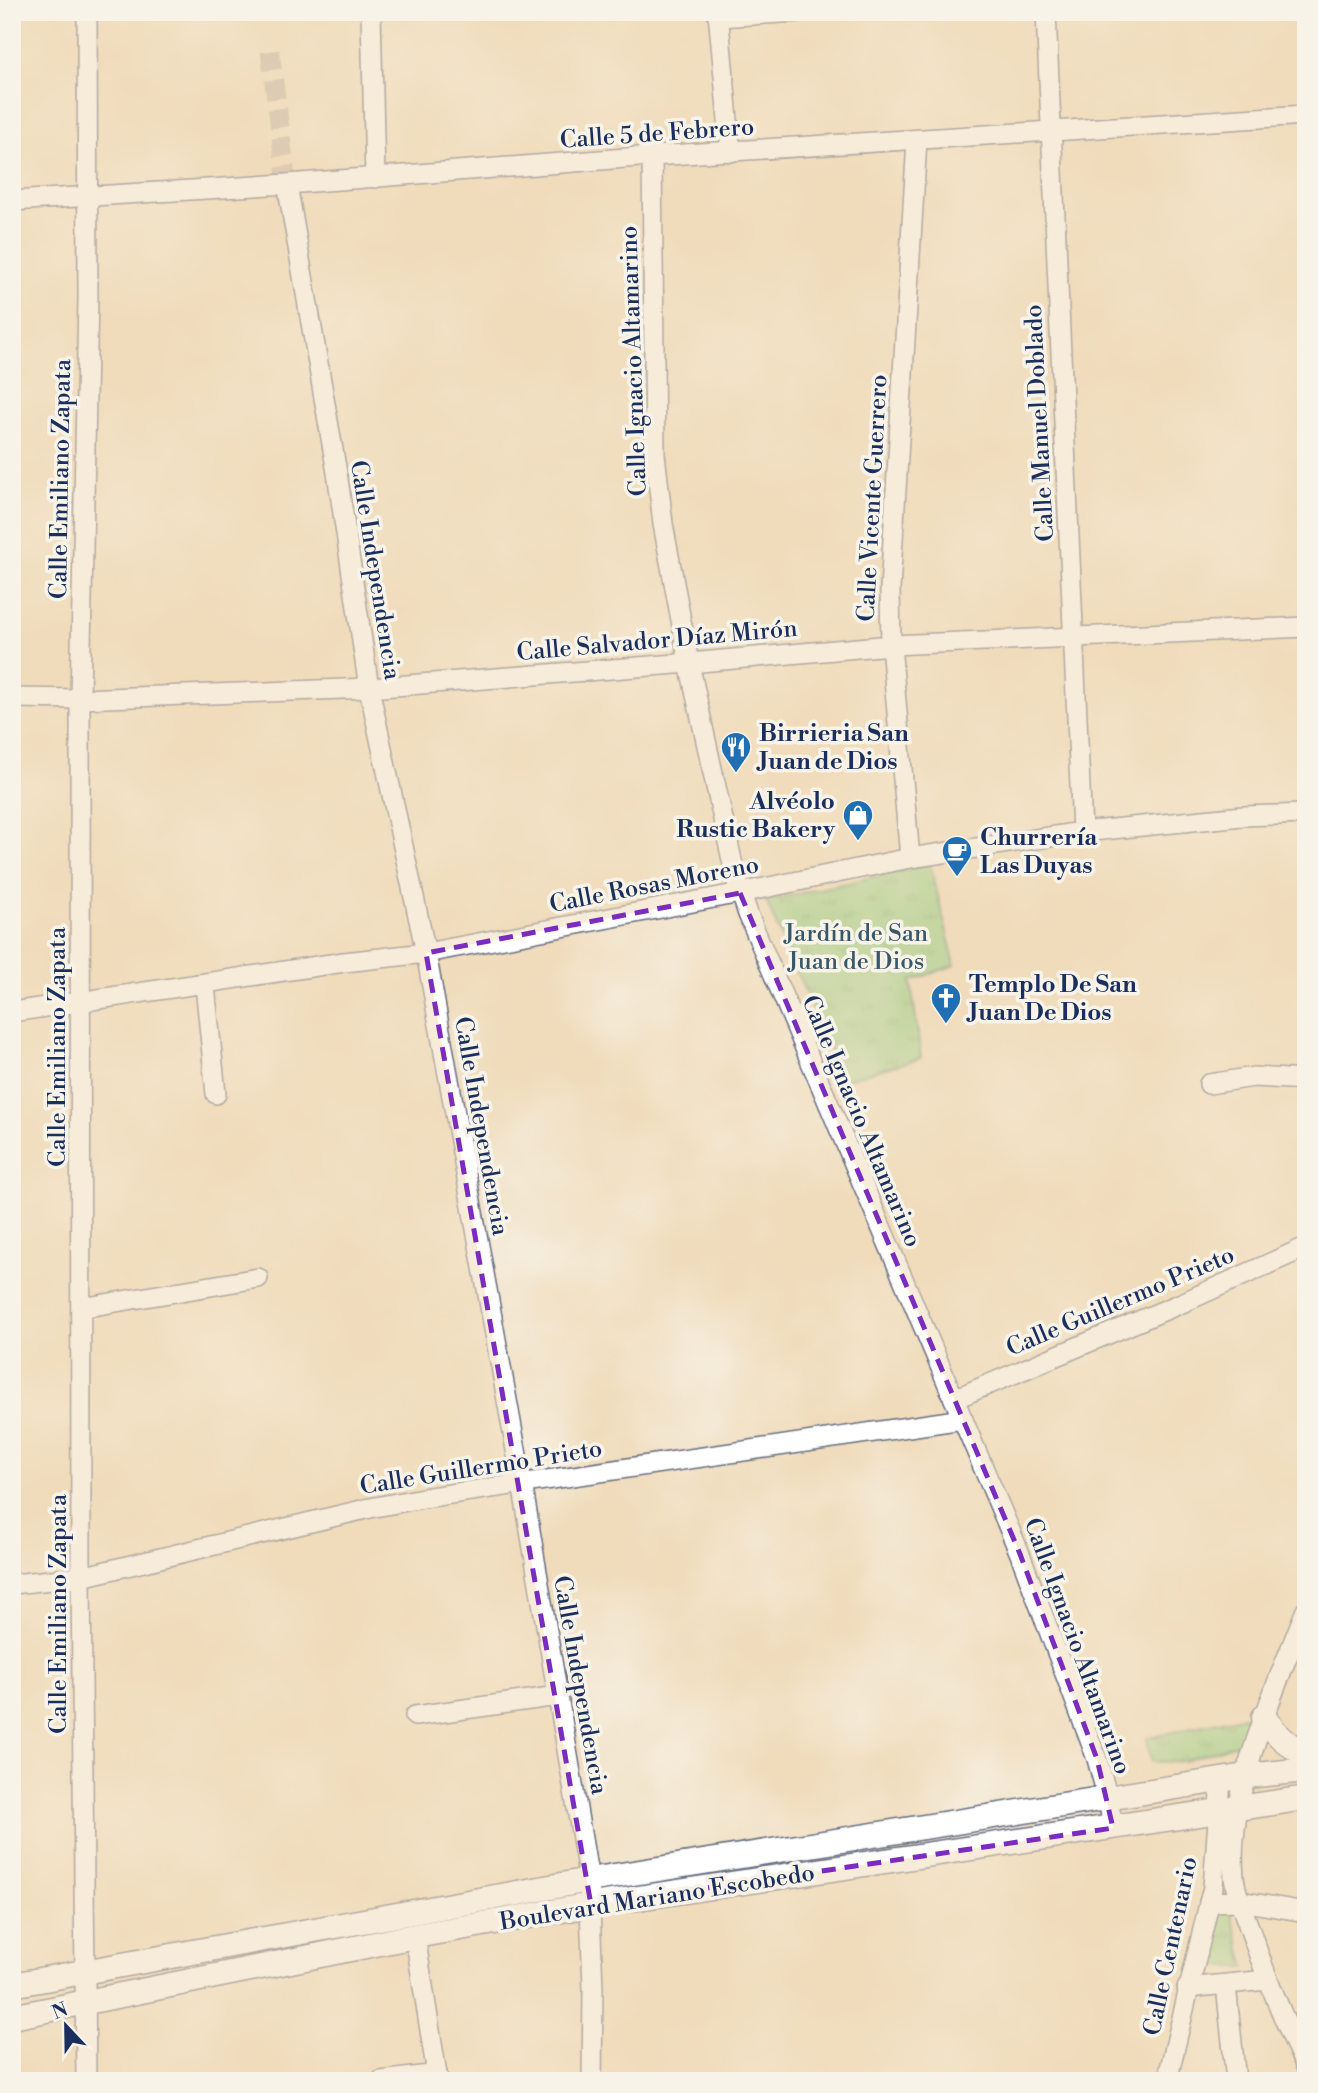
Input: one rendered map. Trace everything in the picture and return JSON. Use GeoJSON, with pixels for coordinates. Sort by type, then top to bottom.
{"type":"FeatureCollection","features":[{"type":"Feature","properties":{"kind":"main road"},"geometry":{"type":"LineString","coordinates":[[1264,1717],[1273,1731],[1285,1742],[1306,1754]]}},
{"type":"Feature","properties":{"kind":"main road","name":"Boulevard Mariano Escobedo"},"geometry":{"type":"LineString","coordinates":[[12,1985],[589,1880],[1246,1776],[1306,1770]]}},
{"type":"Feature","properties":{"kind":"main road","name":"Boulevard Mariano Escobedo"},"geometry":{"type":"LineString","coordinates":[[12,2017],[415,1936],[591,1905],[1306,1798]]}},
{"type":"Feature","properties":{"kind":"street","name":"Calle Emiliano Zapata"},"geometry":{"type":"LineString","coordinates":[[86,2081],[81,1577],[80,699],[88,298],[87,12]]}},
{"type":"Feature","properties":{"kind":"street"},"geometry":{"type":"LineString","coordinates":[[371,12],[375,178]]}},
{"type":"Feature","properties":{"kind":"street"},"geometry":{"type":"LineString","coordinates":[[731,152],[718,15],[798,12]]}},
{"type":"Feature","properties":{"kind":"street","name":"Calle Manuel Doblado"},"geometry":{"type":"LineString","coordinates":[[1046,12],[1082,832]]}},
{"type":"Feature","properties":{"kind":"street","name":"Calle 5 de Febrero"},"geometry":{"type":"LineString","coordinates":[[12,201],[1306,114]]}},
{"type":"Feature","properties":{"kind":"street","name":"Calle Vicente Guerrero"},"geometry":{"type":"LineString","coordinates":[[910,858],[891,645],[890,590],[917,140]]}},
{"type":"Feature","properties":{"kind":"street","name":"Calle Ignacio Altamarino"},"geometry":{"type":"LineString","coordinates":[[652,156],[655,454],[663,524],[689,663],[740,893],[1020,1555],[1097,1759],[1113,1828]]}},
{"type":"Feature","properties":{"kind":"street","name":"Calle Independencia"},"geometry":{"type":"LineString","coordinates":[[287,184],[337,473],[369,688],[426,953],[522,1483],[589,1880],[592,2081]]}},
{"type":"Feature","properties":{"kind":"street","name":"Calle Salvador Díaz Mirón"},"geometry":{"type":"LineString","coordinates":[[12,698],[80,699],[369,688],[891,645],[1306,627]]}},
{"type":"Feature","properties":{"kind":"street","name":"Calle Rosas Moreno"},"geometry":{"type":"LineString","coordinates":[[12,1012],[344,962],[426,953],[910,858],[1082,832],[1242,816],[1306,814]]}},
{"type":"Feature","properties":{"kind":"street"},"geometry":{"type":"LineString","coordinates":[[205,985],[216,1094]]}},
{"type":"Feature","properties":{"kind":"street"},"geometry":{"type":"LineString","coordinates":[[1209,1084],[1254,1077],[1306,1080]]}},
{"type":"Feature","properties":{"kind":"street","name":"Calle Guillermo Prieto"},"geometry":{"type":"LineString","coordinates":[[954,1399],[1184,1302],[1306,1247]]}},
{"type":"Feature","properties":{"kind":"street"},"geometry":{"type":"LineString","coordinates":[[81,1308],[258,1278]]}},
{"type":"Feature","properties":{"kind":"street","name":"Calle Guillermo Prieto"},"geometry":{"type":"LineString","coordinates":[[12,1584],[81,1577],[267,1535],[370,1508],[522,1483],[963,1419]]}},
{"type":"Feature","properties":{"kind":"street"},"geometry":{"type":"LineString","coordinates":[[1306,1611],[1264,1717],[1246,1776],[1229,1809],[1234,1878],[1240,1901],[1267,1980],[1306,2067]]}},
{"type":"Feature","properties":{"kind":"street"},"geometry":{"type":"LineString","coordinates":[[415,1716],[558,1696]]}},
{"type":"Feature","properties":{"kind":"street","name":"Calle Centenario"},"geometry":{"type":"LineString","coordinates":[[1167,2081],[1229,1809],[1221,1780]]}},
{"type":"Feature","properties":{"kind":"street"},"geometry":{"type":"LineString","coordinates":[[1209,1902],[1240,1901],[1306,1912]]}},
{"type":"Feature","properties":{"kind":"street"},"geometry":{"type":"LineString","coordinates":[[381,2081],[438,2077],[415,1936]]}},
{"type":"Feature","properties":{"kind":"street"},"geometry":{"type":"LineString","coordinates":[[1188,1988],[1267,1980]]}},
{"type":"Feature","properties":{"kind":"street"},"geometry":{"type":"LineString","coordinates":[[1226,1986],[1236,2081]]}},
{"type":"Feature","properties":{"kind":"highlighted area"},"geometry":{"type":"Polygon","coordinates":[[[740,893],[1020,1554],[1097,1759],[1113,1828],[591,1905],[426,953],[740,893]]]}},
{"type":"Feature","properties":{"kind":"green space","name":"Jardín de San Juan de Dios"},"geometry":{"type":"Polygon","coordinates":[[[930,864],[955,965],[911,981],[921,1058],[843,1080],[766,901],[930,864]]]}},
{"type":"Feature","properties":{"kind":"green space"},"geometry":{"type":"Polygon","coordinates":[[[1245,1716],[1252,1739],[1184,1761],[1151,1762],[1147,1738],[1245,1716]]]}},
{"type":"Feature","properties":{"kind":"green space"},"geometry":{"type":"Polygon","coordinates":[[[1220,1873],[1246,1968],[1200,1964],[1220,1873]]]}},
{"type":"Feature","properties":{"kind":"tunnel"},"geometry":{"type":"LineString","coordinates":[[270,51],[287,184]]}},
{"type":"Feature","properties":{"kind":"place","name":"Birrieria San Juan de Dios"},"geometry":{"type":"Point","coordinates":[736,774]}},
{"type":"Feature","properties":{"kind":"place","name":"Alvéolo Rustic Bakery"},"geometry":{"type":"Point","coordinates":[858,842]}},
{"type":"Feature","properties":{"kind":"place","name":"Churrería Las Duyas"},"geometry":{"type":"Point","coordinates":[957,878]}},
{"type":"Feature","properties":{"kind":"place","name":"Templo De San Juan De Dios"},"geometry":{"type":"Point","coordinates":[946,1025]}}]}
